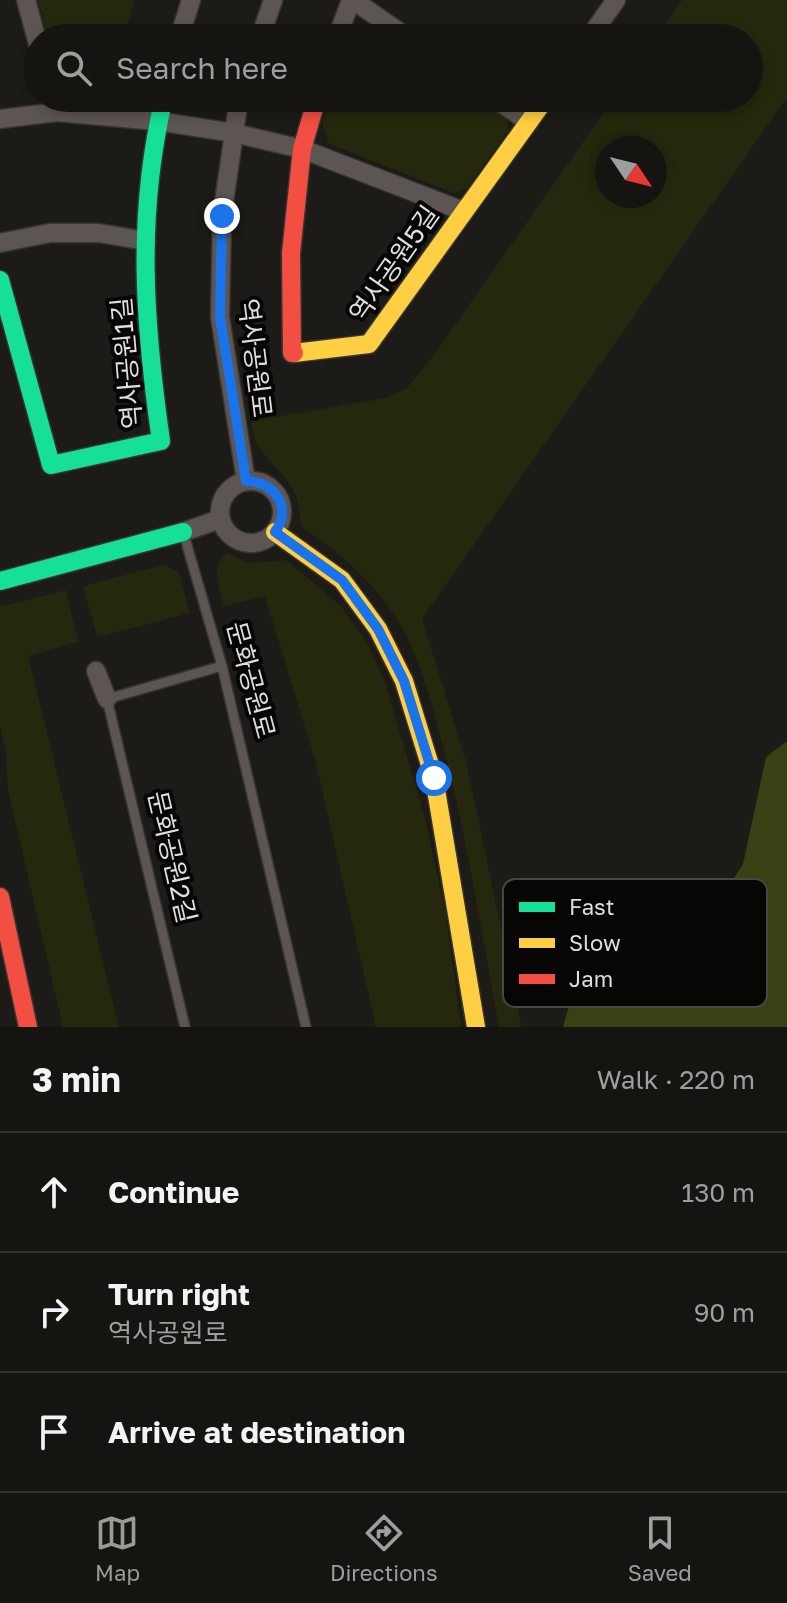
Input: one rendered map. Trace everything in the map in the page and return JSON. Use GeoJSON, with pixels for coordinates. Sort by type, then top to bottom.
{"type":"FeatureCollection","features":[{"type":"Feature","properties":{"kind":"street"},"geometry":{"type":"LineString","coordinates":[[26,0],[33,24]]}},
{"type":"Feature","properties":{"kind":"street"},"geometry":{"type":"LineString","coordinates":[[183,24],[191,0]]}},
{"type":"Feature","properties":{"kind":"street"},"geometry":{"type":"LineString","coordinates":[[265,24],[273,0]]}},
{"type":"Feature","properties":{"kind":"street"},"geometry":{"type":"LineString","coordinates":[[343,24],[352,0],[387,24]]}},
{"type":"Feature","properties":{"kind":"street"},"geometry":{"type":"LineString","coordinates":[[597,24],[609,2]]}},
{"type":"Feature","properties":{"kind":"street"},"geometry":{"type":"LineString","coordinates":[[0,119],[28,112]]}},
{"type":"Feature","properties":{"kind":"street"},"geometry":{"type":"LineString","coordinates":[[100,112],[234,133],[302,149],[463,211]]}},
{"type":"Feature","properties":{"kind":"street","name":"역사공원1길"},"geometry":{"type":"LineString","coordinates":[[0,280],[51,465],[161,441],[149,359],[146,241],[146,204],[160,112]]}},
{"type":"Feature","properties":{"kind":"street","name":"역사공원로"},"geometry":{"type":"LineString","coordinates":[[237,112],[222,216],[220,317],[246,481]]}},
{"type":"Feature","properties":{"kind":"street","name":"역사공원5길"},"geometry":{"type":"LineString","coordinates":[[313,112],[302,149],[291,253],[292,353],[369,344],[536,112]]}},
{"type":"Feature","properties":{"kind":"street"},"geometry":{"type":"LineString","coordinates":[[514,112],[529,122]]}},
{"type":"Feature","properties":{"kind":"street"},"geometry":{"type":"LineString","coordinates":[[0,243],[50,233],[99,233],[146,241]]}},
{"type":"Feature","properties":{"kind":"street"},"geometry":{"type":"LineString","coordinates":[[246,481],[265,484],[279,497],[282,517],[275,532],[263,542],[241,542],[224,529],[220,519],[223,499],[228,491],[246,481]]}},
{"type":"Feature","properties":{"kind":"street"},"geometry":{"type":"LineString","coordinates":[[0,581],[183,532],[220,519]]}},
{"type":"Feature","properties":{"kind":"street"},"geometry":{"type":"LineString","coordinates":[[275,532],[342,580],[378,629],[404,681],[434,778],[476,1027]]}},
{"type":"Feature","properties":{"kind":"street","name":"문화공원2길"},"geometry":{"type":"LineString","coordinates":[[96,671],[107,699]]}},
{"type":"Feature","properties":{"kind":"street"},"geometry":{"type":"LineString","coordinates":[[0,897],[21,1021]]}},
{"type":"Feature","properties":{"kind":"lane","name":"문화공원로"},"geometry":{"type":"LineString","coordinates":[[183,532],[222,666],[306,1027]]}},
{"type":"Feature","properties":{"kind":"lane"},"geometry":{"type":"LineString","coordinates":[[107,699],[222,666]]}},
{"type":"Feature","properties":{"kind":"lane","name":"문화공원2길"},"geometry":{"type":"LineString","coordinates":[[107,699],[185,1027]]}},
{"type":"Feature","properties":{"kind":"lane"},"geometry":{"type":"LineString","coordinates":[[6,980],[21,1021]]}},
{"type":"Feature","properties":{"kind":"green space"},"geometry":{"type":"Polygon","coordinates":[[[38,0],[134,0],[128,24],[44,24],[38,0]]]}},
{"type":"Feature","properties":{"kind":"green space"},"geometry":{"type":"Polygon","coordinates":[[[682,0],[787,0],[787,97],[422,619],[466,761],[503,938],[503,1007],[517,1007],[521,1027],[499,1027],[458,807],[432,705],[416,658],[403,629],[376,591],[341,556],[303,528],[294,491],[256,442],[251,421],[386,398],[406,389],[434,355],[604,112],[763,112],[763,24],[666,24],[682,0]]]}},
{"type":"Feature","properties":{"kind":"green space"},"geometry":{"type":"Polygon","coordinates":[[[326,112],[502,112],[509,130],[467,188],[454,193],[329,144],[322,123],[326,112]]]}},
{"type":"Feature","properties":{"kind":"green space"},"geometry":{"type":"Polygon","coordinates":[[[228,553],[248,563],[286,560],[342,607],[368,644],[385,682],[425,818],[446,916],[461,1027],[376,1027],[316,763],[265,596],[224,606],[217,570],[228,553]]]}},
{"type":"Feature","properties":{"kind":"green space"},"geometry":{"type":"Polygon","coordinates":[[[163,565],[179,572],[190,613],[97,637],[83,586],[163,565]]]}},
{"type":"Feature","properties":{"kind":"green space"},"geometry":{"type":"Polygon","coordinates":[[[66,590],[78,642],[28,656],[119,1027],[63,1027],[8,790],[6,751],[0,726],[0,607],[66,590]]]}},
{"type":"Feature","properties":{"kind":"green space"},"geometry":{"type":"Polygon","coordinates":[[[787,741],[787,1027],[563,1027],[569,1007],[767,1007],[767,879],[733,879],[743,864],[766,757],[787,741]]]}},
{"type":"Feature","properties":{"kind":"traffic: fast"},"geometry":{"type":"LineString","coordinates":[[0,280],[51,465],[161,441],[150,354],[146,227],[149,184],[161,112]]}},
{"type":"Feature","properties":{"kind":"traffic: fast"},"geometry":{"type":"LineString","coordinates":[[0,581],[183,532]]}},
{"type":"Feature","properties":{"kind":"traffic: slow"},"geometry":{"type":"LineString","coordinates":[[294,353],[369,344],[536,112]]}},
{"type":"Feature","properties":{"kind":"traffic: slow"},"geometry":{"type":"LineString","coordinates":[[275,532],[342,580],[378,629],[404,681],[434,778],[476,1027]]}},
{"type":"Feature","properties":{"kind":"traffic: jam"},"geometry":{"type":"LineString","coordinates":[[294,353],[291,253],[302,149],[313,112]]}},
{"type":"Feature","properties":{"kind":"traffic: jam"},"geometry":{"type":"LineString","coordinates":[[0,897],[28,1027]]}},
{"type":"Feature","properties":{"kind":"route"},"geometry":{"type":"LineString","coordinates":[[222,216],[220,317],[246,481],[255,481],[273,489],[282,506],[282,517],[275,532],[342,580],[378,629],[404,681],[434,778]]}}]}
